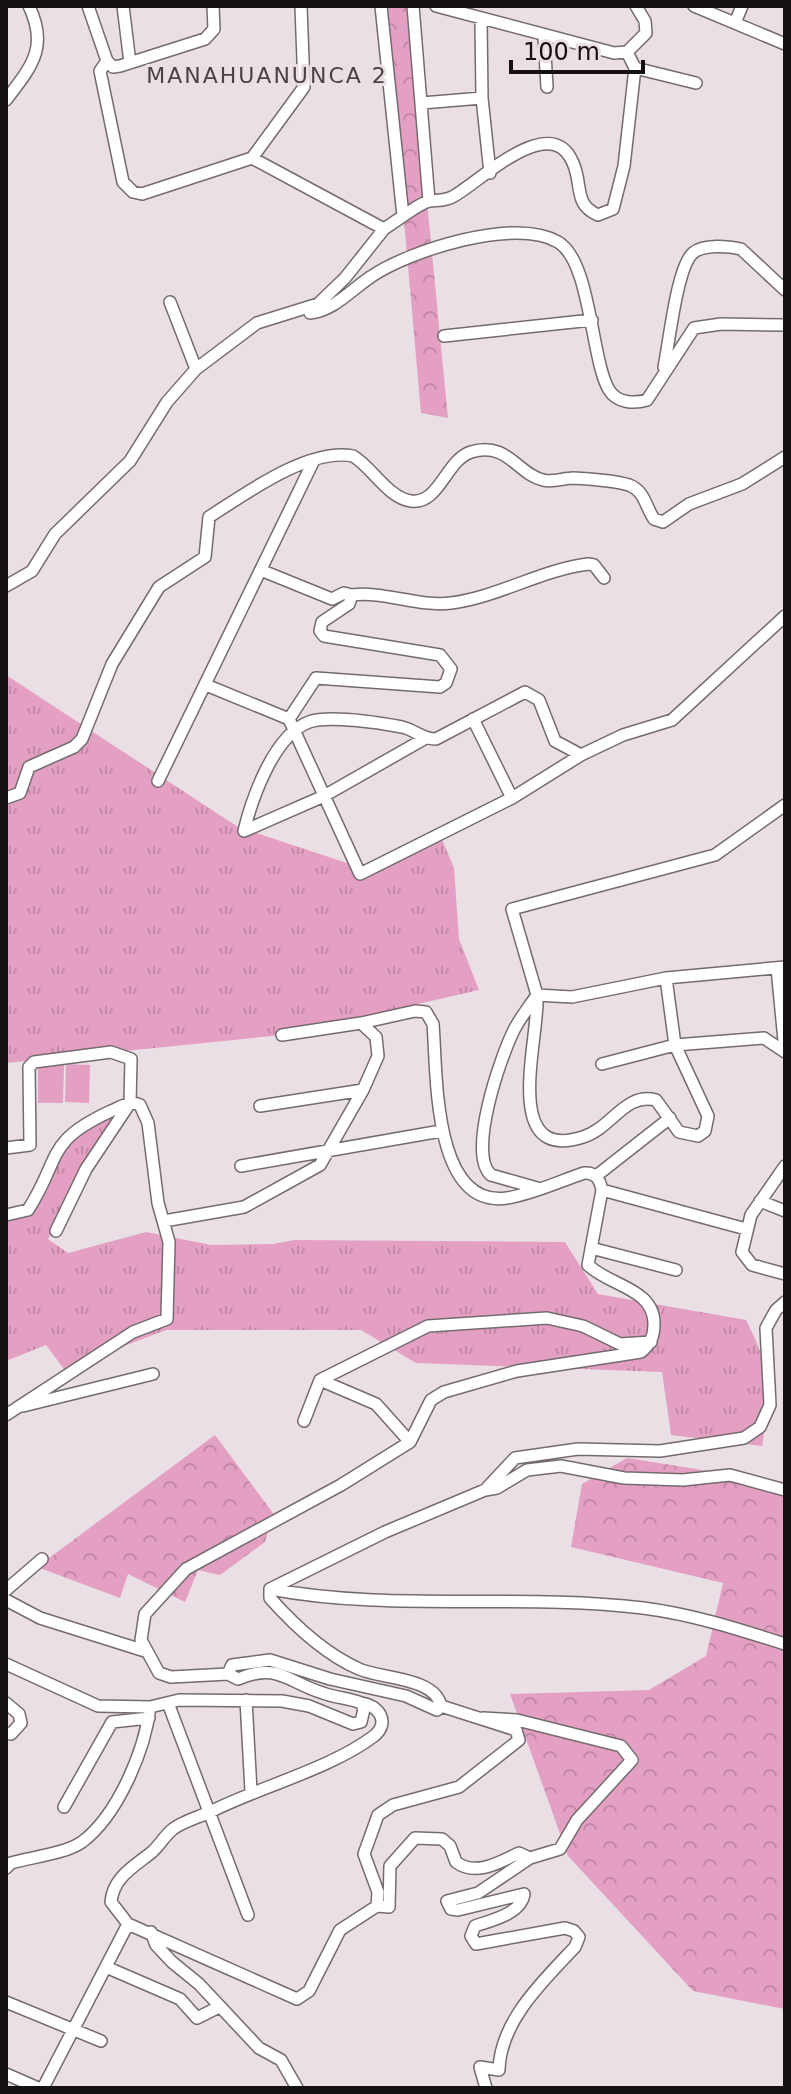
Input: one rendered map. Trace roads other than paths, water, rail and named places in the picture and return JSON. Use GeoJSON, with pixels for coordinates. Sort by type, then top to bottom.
{"type":"FeatureCollection","features":[{"type":"Feature","properties":{"kind":"street"},"geometry":{"type":"LineString","coordinates":[[6,100],[27,74],[38,47],[39,35],[29,6]]}},
{"type":"Feature","properties":{"kind":"street"},"geometry":{"type":"LineString","coordinates":[[88,6],[107,61],[113,67],[205,39],[214,29],[213,6]]}},
{"type":"Feature","properties":{"kind":"street"},"geometry":{"type":"LineString","coordinates":[[123,6],[130,63]]}},
{"type":"Feature","properties":{"kind":"street"},"geometry":{"type":"LineString","coordinates":[[107,61],[100,71],[127,189],[142,194],[252,158],[304,87],[301,6]]}},
{"type":"Feature","properties":{"kind":"street"},"geometry":{"type":"LineString","coordinates":[[381,6],[396,176],[403,216]]}},
{"type":"Feature","properties":{"kind":"street"},"geometry":{"type":"LineString","coordinates":[[413,6],[429,201]]}},
{"type":"Feature","properties":{"kind":"street"},"geometry":{"type":"LineString","coordinates":[[436,6],[544,37],[614,53],[627,52],[646,33],[645,21],[636,6]]}},
{"type":"Feature","properties":{"kind":"street"},"geometry":{"type":"LineString","coordinates":[[694,6],[785,44]]}},
{"type":"Feature","properties":{"kind":"street"},"geometry":{"type":"LineString","coordinates":[[735,23],[742,6]]}},
{"type":"Feature","properties":{"kind":"street"},"geometry":{"type":"LineString","coordinates":[[481,20],[482,98],[490,173]]}},
{"type":"Feature","properties":{"kind":"street"},"geometry":{"type":"LineString","coordinates":[[544,37],[547,87]]}},
{"type":"Feature","properties":{"kind":"street"},"geometry":{"type":"LineString","coordinates":[[298,313],[318,304],[345,278],[384,229],[429,201],[451,198],[518,150],[555,145],[573,161],[581,203],[598,215],[613,209],[624,166],[635,68],[627,52]]}},
{"type":"Feature","properties":{"kind":"street"},"geometry":{"type":"LineString","coordinates":[[635,68],[696,83]]}},
{"type":"Feature","properties":{"kind":"street"},"geometry":{"type":"LineString","coordinates":[[422,103],[482,98]]}},
{"type":"Feature","properties":{"kind":"street"},"geometry":{"type":"LineString","coordinates":[[252,158],[384,229]]}},
{"type":"Feature","properties":{"kind":"street"},"geometry":{"type":"LineString","coordinates":[[6,584],[32,571],[55,534],[130,461],[167,402],[196,369],[257,323],[329,308],[379,272],[431,248],[464,240],[516,235],[544,236],[561,243],[572,258],[592,320],[607,386],[615,396],[636,403],[647,400],[690,331],[700,326],[785,325]]}},
{"type":"Feature","properties":{"kind":"street"},"geometry":{"type":"LineString","coordinates":[[662,375],[683,272],[692,253],[698,249],[741,249],[785,290]]}},
{"type":"Feature","properties":{"kind":"street"},"geometry":{"type":"LineString","coordinates":[[170,302],[196,369]]}},
{"type":"Feature","properties":{"kind":"street"},"geometry":{"type":"LineString","coordinates":[[444,336],[592,320]]}},
{"type":"Feature","properties":{"kind":"street"},"geometry":{"type":"LineString","coordinates":[[6,798],[20,793],[29,767],[74,747],[82,739],[112,664],[159,587],[205,557],[209,517],[269,481],[314,460],[343,454],[353,456],[403,499],[419,501],[431,494],[460,458],[468,453],[491,451],[509,457],[542,480],[572,478],[629,485],[645,499],[654,519],[663,522],[689,504],[742,484],[785,457]]}},
{"type":"Feature","properties":{"kind":"street"},"geometry":{"type":"LineString","coordinates":[[158,781],[263,571],[314,460]]}},
{"type":"Feature","properties":{"kind":"street"},"geometry":{"type":"LineString","coordinates":[[263,571],[332,599],[344,593],[369,593],[446,603],[500,592],[588,564],[594,565],[604,578]]}},
{"type":"Feature","properties":{"kind":"street"},"geometry":{"type":"LineString","coordinates":[[352,595],[349,604],[322,622],[320,631],[324,636],[440,655],[448,664],[450,675],[440,687],[316,678],[251,798],[244,831],[324,796],[424,739],[450,735],[473,719],[525,692],[539,700],[555,741],[581,755]]}},
{"type":"Feature","properties":{"kind":"street"},"geometry":{"type":"LineString","coordinates":[[291,724],[360,874],[512,798],[581,755],[623,735],[672,720],[785,616]]}},
{"type":"Feature","properties":{"kind":"street"},"geometry":{"type":"LineString","coordinates":[[206,685],[291,724],[327,720],[404,727],[424,739]]}},
{"type":"Feature","properties":{"kind":"street"},"geometry":{"type":"LineString","coordinates":[[473,719],[512,798]]}},
{"type":"Feature","properties":{"kind":"street"},"geometry":{"type":"LineString","coordinates":[[666,978],[675,1045],[708,1123],[705,1131],[691,1137],[679,1132],[656,1100],[637,1098],[605,1127],[587,1136],[558,1139],[536,1128],[530,1116],[530,1096],[538,1024],[537,995],[512,909],[715,855],[785,805]]}},
{"type":"Feature","properties":{"kind":"street"},"geometry":{"type":"LineString","coordinates":[[537,995],[572,997],[666,978],[781,967],[785,1051]]}},
{"type":"Feature","properties":{"kind":"street"},"geometry":{"type":"LineString","coordinates":[[537,995],[513,1033],[486,1118],[480,1152],[485,1170],[491,1175],[537,1188]]}},
{"type":"Feature","properties":{"kind":"street"},"geometry":{"type":"LineString","coordinates":[[282,1035],[415,1011],[426,1012],[430,1017],[441,1131],[455,1169],[468,1189],[494,1198],[508,1198],[584,1173],[596,1176]]}},
{"type":"Feature","properties":{"kind":"street"},"geometry":{"type":"LineString","coordinates":[[164,1221],[244,1207],[320,1165],[333,1149],[363,1090],[379,1046],[376,1037],[361,1023]]}},
{"type":"Feature","properties":{"kind":"street"},"geometry":{"type":"LineString","coordinates":[[602,1064],[675,1045],[764,1038],[785,1051]]}},
{"type":"Feature","properties":{"kind":"street"},"geometry":{"type":"LineString","coordinates":[[6,1148],[30,1145],[29,1067],[34,1062],[111,1052],[126,1054],[131,1059],[130,1103],[86,1169],[56,1231]]}},
{"type":"Feature","properties":{"kind":"street"},"geometry":{"type":"LineString","coordinates":[[260,1106],[363,1090]]}},
{"type":"Feature","properties":{"kind":"street"},"geometry":{"type":"LineString","coordinates":[[6,1215],[28,1210],[54,1154],[67,1137],[92,1120],[130,1103],[140,1105],[146,1115],[169,1242],[167,1319],[133,1332],[53,1381],[6,1415]]}},
{"type":"Feature","properties":{"kind":"street"},"geometry":{"type":"LineString","coordinates":[[596,1176],[670,1118]]}},
{"type":"Feature","properties":{"kind":"street"},"geometry":{"type":"LineString","coordinates":[[241,1166],[441,1131]]}},
{"type":"Feature","properties":{"kind":"street"},"geometry":{"type":"LineString","coordinates":[[785,1166],[760,1201],[746,1229],[742,1252],[747,1262],[785,1274]]}},
{"type":"Feature","properties":{"kind":"street"},"geometry":{"type":"LineString","coordinates":[[530,1858],[519,1853],[493,1866],[473,1869],[456,1862],[450,1846],[442,1839],[415,1838],[390,1866],[389,1907],[377,1906],[340,1930],[309,1991],[297,1999],[128,1924],[111,1902],[124,1873],[154,1850],[172,1830],[251,1791],[310,1769],[374,1735],[381,1723],[379,1709],[373,1704],[324,1694],[279,1673],[259,1670],[238,1679],[228,1674],[171,1677],[159,1673],[145,1651],[141,1633],[145,1614],[186,1569],[249,1532],[341,1485],[410,1442],[431,1400],[444,1392],[517,1371],[626,1357],[641,1352],[651,1342],[654,1324],[648,1303],[590,1268],[602,1190],[596,1176]]}},
{"type":"Feature","properties":{"kind":"street"},"geometry":{"type":"LineString","coordinates":[[602,1190],[746,1229]]}},
{"type":"Feature","properties":{"kind":"street"},"geometry":{"type":"LineString","coordinates":[[760,1201],[785,1211]]}},
{"type":"Feature","properties":{"kind":"street"},"geometry":{"type":"LineString","coordinates":[[591,1248],[676,1270]]}},
{"type":"Feature","properties":{"kind":"street"},"geometry":{"type":"LineString","coordinates":[[485,1490],[506,1464],[532,1454],[578,1449],[660,1451],[733,1441],[752,1434],[770,1405],[766,1328],[782,1308]]}},
{"type":"Feature","properties":{"kind":"street"},"geometry":{"type":"LineString","coordinates":[[304,1421],[320,1380],[428,1326],[547,1318],[583,1326],[620,1344],[651,1342]]}},
{"type":"Feature","properties":{"kind":"street"},"geometry":{"type":"LineString","coordinates":[[19,1408],[153,1374]]}},
{"type":"Feature","properties":{"kind":"street"},"geometry":{"type":"LineString","coordinates":[[320,1380],[376,1404],[410,1442]]}},
{"type":"Feature","properties":{"kind":"street"},"geometry":{"type":"LineString","coordinates":[[270,1589],[385,1532],[485,1490],[497,1488],[527,1470],[561,1466],[624,1478],[683,1480],[730,1475],[785,1490]]}},
{"type":"Feature","properties":{"kind":"street"},"geometry":{"type":"LineString","coordinates":[[6,1590],[42,1559]]}},
{"type":"Feature","properties":{"kind":"street"},"geometry":{"type":"LineString","coordinates":[[270,1589],[336,1599],[638,1607],[721,1624],[785,1644]]}},
{"type":"Feature","properties":{"kind":"street"},"geometry":{"type":"LineString","coordinates":[[270,1589],[270,1598],[282,1612],[339,1657],[360,1669],[429,1689],[440,1699],[441,1706]]}},
{"type":"Feature","properties":{"kind":"street"},"geometry":{"type":"LineString","coordinates":[[6,1600],[40,1618],[145,1651]]}},
{"type":"Feature","properties":{"kind":"street"},"geometry":{"type":"LineString","coordinates":[[228,1674],[232,1665],[240,1662],[270,1660],[330,1679],[406,1696],[432,1711],[441,1706],[483,1718],[520,1734],[517,1746],[459,1787],[393,1805],[378,1815],[364,1854],[378,1892],[377,1906]]}},
{"type":"Feature","properties":{"kind":"street"},"geometry":{"type":"LineString","coordinates":[[6,1664],[98,1706],[149,1713]]}},
{"type":"Feature","properties":{"kind":"street"},"geometry":{"type":"LineString","coordinates":[[64,1807],[112,1722],[149,1713],[179,1700],[246,1700],[309,1706],[353,1724],[361,1722],[364,1715],[361,1703]]}},
{"type":"Feature","properties":{"kind":"street"},"geometry":{"type":"LineString","coordinates":[[246,1700],[251,1791]]}},
{"type":"Feature","properties":{"kind":"street"},"geometry":{"type":"LineString","coordinates":[[6,1703],[19,1714],[21,1723],[11,1734],[6,1733]]}},
{"type":"Feature","properties":{"kind":"street"},"geometry":{"type":"LineString","coordinates":[[168,1703],[248,1915]]}},
{"type":"Feature","properties":{"kind":"street"},"geometry":{"type":"LineString","coordinates":[[6,1868],[11,1863],[80,1843],[100,1824],[137,1763],[149,1713]]}},
{"type":"Feature","properties":{"kind":"street"},"geometry":{"type":"LineString","coordinates":[[483,1718],[517,1720],[621,1746],[632,1757],[630,1765],[577,1820],[560,1849],[530,1858],[478,1893],[447,1901],[451,1909],[458,1910],[524,1894],[522,1902],[513,1910],[475,1926],[471,1936],[476,1944],[565,1928],[579,1937],[575,1947],[532,1992],[503,2047],[499,2070],[480,2067],[486,2088]]}},
{"type":"Feature","properties":{"kind":"street"},"geometry":{"type":"LineString","coordinates":[[6,2074],[41,2088],[128,1924]]}},
{"type":"Feature","properties":{"kind":"street"},"geometry":{"type":"LineString","coordinates":[[151,1932],[156,1945],[217,2008],[259,2048],[281,2060],[297,2088]]}},
{"type":"Feature","properties":{"kind":"street"},"geometry":{"type":"LineString","coordinates":[[106,1967],[180,1999],[197,2018],[217,2008]]}},
{"type":"Feature","properties":{"kind":"street"},"geometry":{"type":"LineString","coordinates":[[6,2002],[101,2041]]}},
{"type":"Feature","properties":{"kind":"district","name":"MANAHUANUNCA 2"},"geometry":{"type":"Point","coordinates":[267,75]}}]}
